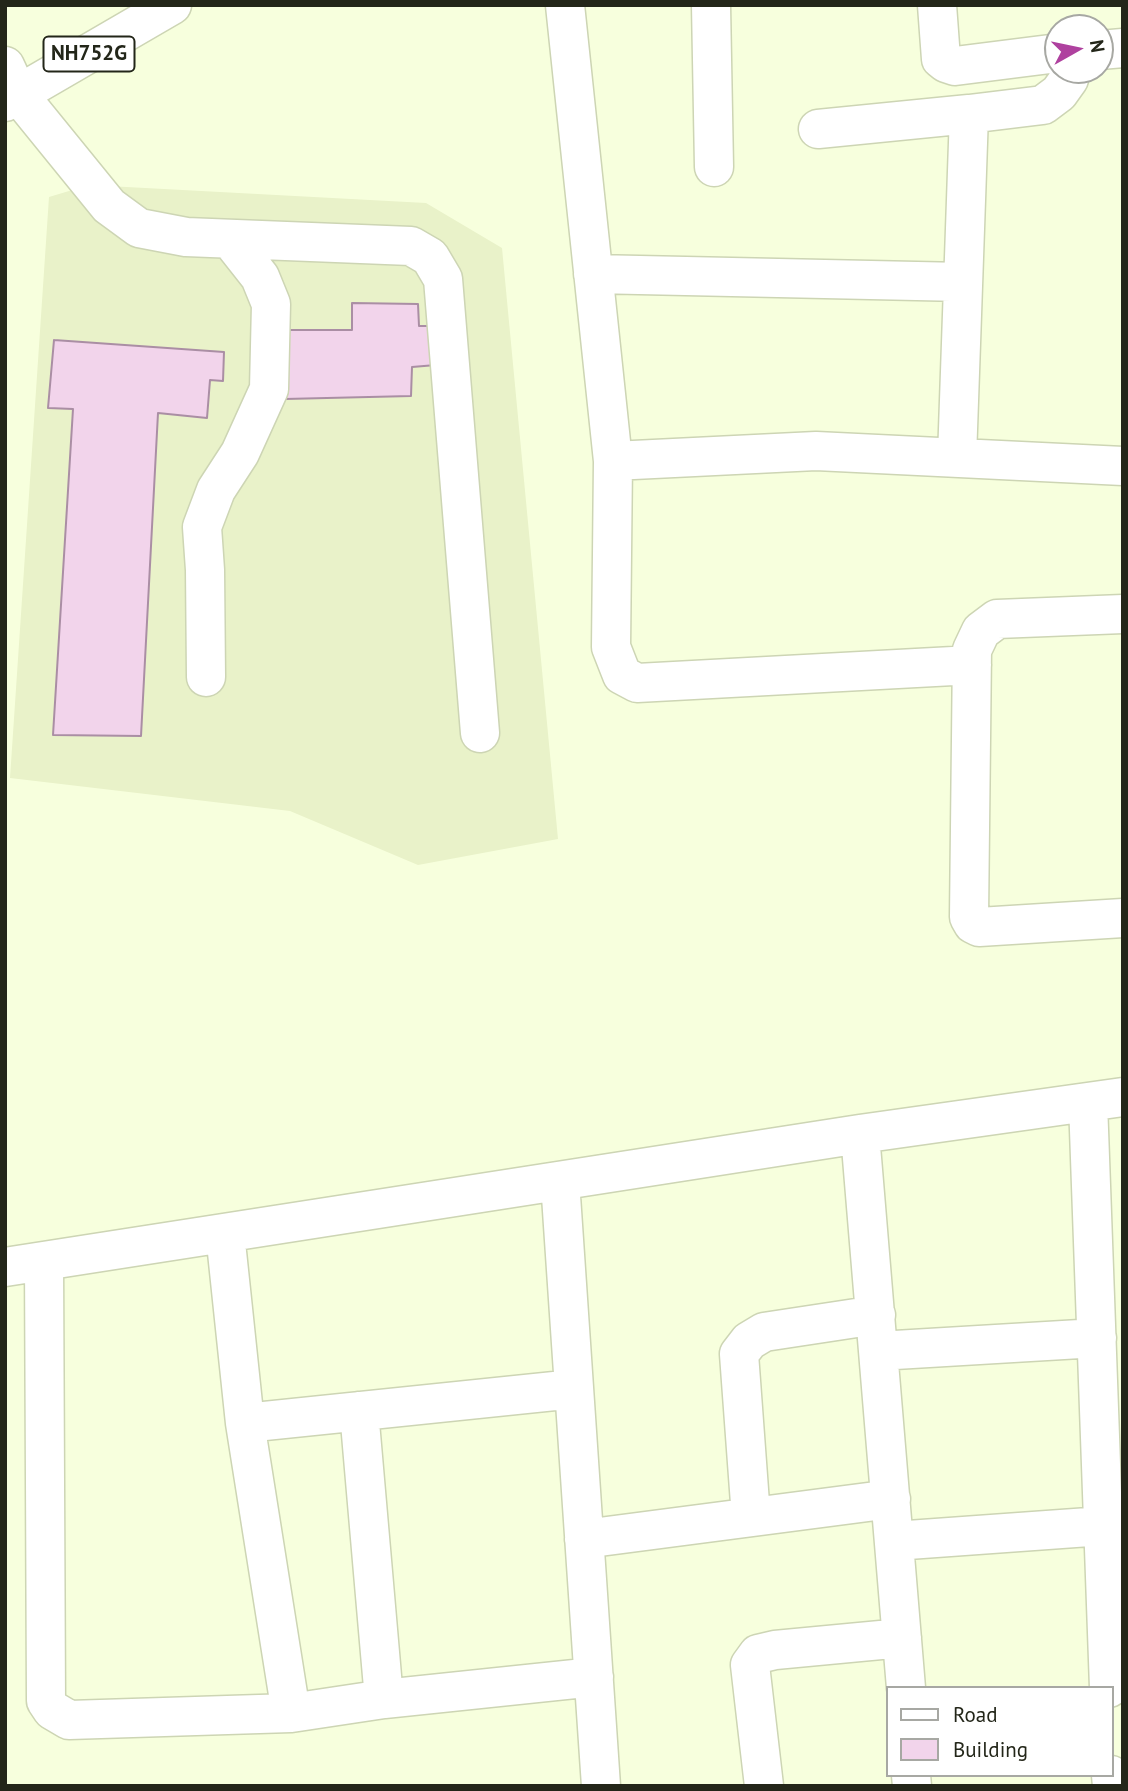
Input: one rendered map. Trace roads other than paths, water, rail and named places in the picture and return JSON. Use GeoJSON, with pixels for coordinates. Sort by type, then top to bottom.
{"type":"FeatureCollection","features":[{"type":"Feature","properties":{"kind":"main road","name":"NH752G"},"geometry":{"type":"LineString","coordinates":[[10,87],[172,5]]}},
{"type":"Feature","properties":{"kind":"main road"},"geometry":{"type":"LineString","coordinates":[[565,5],[613,461],[611,647],[622,675],[637,682],[972,665]]}},
{"type":"Feature","properties":{"kind":"main road"},"geometry":{"type":"LineString","coordinates":[[711,5],[714,167]]}},
{"type":"Feature","properties":{"kind":"main road"},"geometry":{"type":"LineString","coordinates":[[937,5],[942,58],[946,63],[954,66],[1044,54]]}},
{"type":"Feature","properties":{"kind":"main road"},"geometry":{"type":"LineString","coordinates":[[818,129],[1042,106],[1059,93],[1065,84]]}},
{"type":"Feature","properties":{"kind":"main road"},"geometry":{"type":"LineString","coordinates":[[10,87],[109,206],[139,228],[186,237],[411,246],[430,257],[443,279],[480,733]]}},
{"type":"Feature","properties":{"kind":"main road"},"geometry":{"type":"LineString","coordinates":[[957,458],[969,114]]}},
{"type":"Feature","properties":{"kind":"main road"},"geometry":{"type":"LineString","coordinates":[[206,677],[202,527],[216,489],[240,453],[269,389],[270,377],[271,304],[260,277],[230,239]]}},
{"type":"Feature","properties":{"kind":"main road"},"geometry":{"type":"LineString","coordinates":[[593,274],[963,282]]}},
{"type":"Feature","properties":{"kind":"main road"},"geometry":{"type":"LineString","coordinates":[[613,461],[817,451],[1123,466]]}},
{"type":"Feature","properties":{"kind":"main road"},"geometry":{"type":"LineString","coordinates":[[1123,614],[997,619],[981,631],[972,650],[969,917],[972,923],[979,927],[1123,918]]}},
{"type":"Feature","properties":{"kind":"main road"},"geometry":{"type":"LineString","coordinates":[[5,1267],[860,1134],[1106,1099],[1097,1338],[1108,1686]]}},
{"type":"Feature","properties":{"kind":"main road"},"geometry":{"type":"LineString","coordinates":[[860,1134],[906,1686]]}},
{"type":"Feature","properties":{"kind":"main road"},"geometry":{"type":"LineString","coordinates":[[560,1181],[601,1786]]}},
{"type":"Feature","properties":{"kind":"main road"},"geometry":{"type":"LineString","coordinates":[[225,1233],[245,1423],[291,1713]]}},
{"type":"Feature","properties":{"kind":"main road"},"geometry":{"type":"LineString","coordinates":[[44,1261],[46,1701],[52,1710],[69,1720],[291,1713],[384,1699],[594,1677]]}},
{"type":"Feature","properties":{"kind":"main road"},"geometry":{"type":"LineString","coordinates":[[751,1517],[739,1354],[748,1341],[764,1332],[1097,1338]]}},
{"type":"Feature","properties":{"kind":"main road"},"geometry":{"type":"LineString","coordinates":[[245,1423],[574,1389]]}},
{"type":"Feature","properties":{"kind":"main road"},"geometry":{"type":"LineString","coordinates":[[359,1411],[384,1699]]}},
{"type":"Feature","properties":{"kind":"main road"},"geometry":{"type":"LineString","coordinates":[[584,1539],[891,1499]]}},
{"type":"Feature","properties":{"kind":"main road"},"geometry":{"type":"LineString","coordinates":[[894,1541],[1103,1526]]}},
{"type":"Feature","properties":{"kind":"main road"},"geometry":{"type":"LineString","coordinates":[[764,1786],[750,1665],[758,1654],[902,1638]]}}]}
